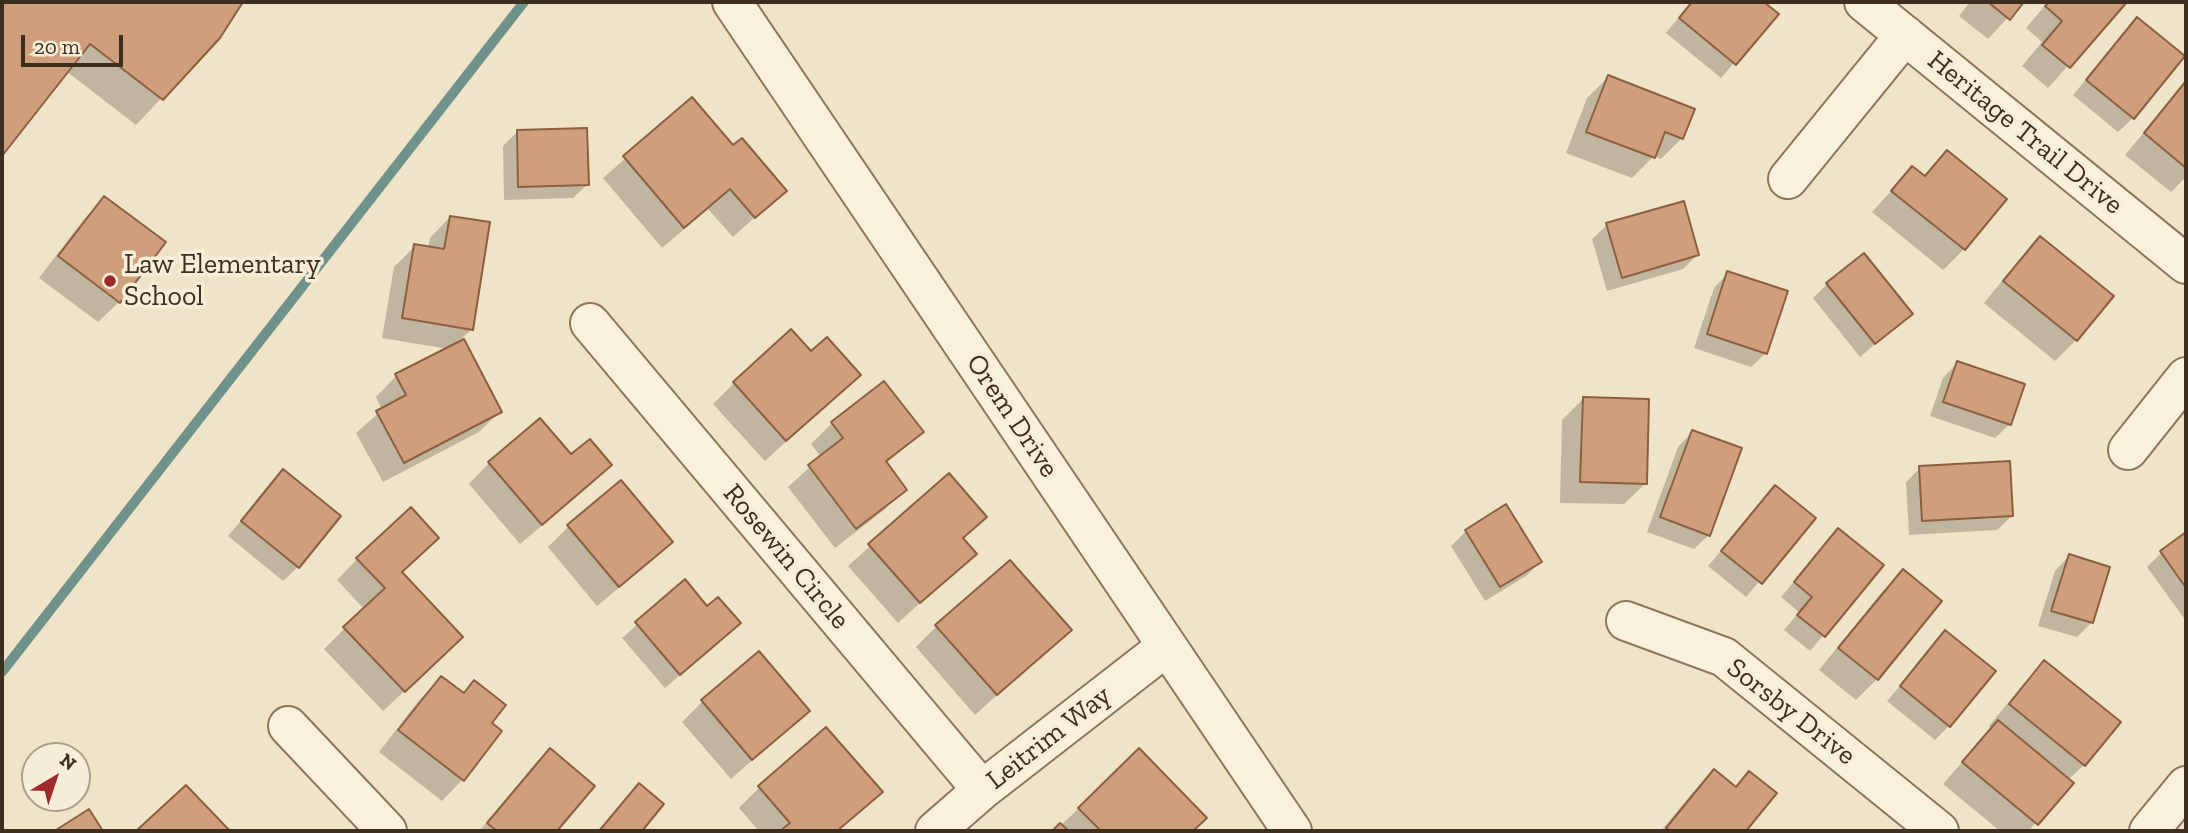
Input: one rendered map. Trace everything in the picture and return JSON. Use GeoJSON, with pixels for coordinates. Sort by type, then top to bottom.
{"type":"FeatureCollection","features":[{"type":"Feature","properties":{"kind":"street","name":"Orem Drive"},"geometry":{"type":"LineString","coordinates":[[732,2],[1292,831]]}},
{"type":"Feature","properties":{"kind":"street","name":"Heritage Trail Drive"},"geometry":{"type":"LineString","coordinates":[[1864,2],[2186,264]]}},
{"type":"Feature","properties":{"kind":"street"},"geometry":{"type":"LineString","coordinates":[[1788,179],[1905,35]]}},
{"type":"Feature","properties":{"kind":"street","name":"Rosewin Circle"},"geometry":{"type":"LineString","coordinates":[[590,323],[982,790]]}},
{"type":"Feature","properties":{"kind":"street"},"geometry":{"type":"LineString","coordinates":[[2128,450],[2186,377]]}},
{"type":"Feature","properties":{"kind":"street","name":"Sorsby Drive"},"geometry":{"type":"LineString","coordinates":[[1626,621],[1724,657],[1939,831]]}},
{"type":"Feature","properties":{"kind":"street","name":"Leitrim Way"},"geometry":{"type":"LineString","coordinates":[[935,831],[982,790],[1166,647]]}},
{"type":"Feature","properties":{"kind":"street"},"geometry":{"type":"LineString","coordinates":[[288,726],[387,831]]}},
{"type":"Feature","properties":{"kind":"street"},"geometry":{"type":"LineString","coordinates":[[2149,831],[2186,786]]}},
{"type":"Feature","properties":{"kind":"building"},"geometry":{"type":"Polygon","coordinates":[[[2,2],[243,2],[220,38],[163,100],[90,44],[2,156],[2,2]]]}},
{"type":"Feature","properties":{"kind":"building"},"geometry":{"type":"Polygon","coordinates":[[[1692,2],[1764,2],[1779,14],[1736,65],[1679,18],[1692,2]]]}},
{"type":"Feature","properties":{"kind":"building"},"geometry":{"type":"Polygon","coordinates":[[[1988,2],[2024,2],[2010,20],[1988,2]]]}},
{"type":"Feature","properties":{"kind":"building"},"geometry":{"type":"Polygon","coordinates":[[[2049,2],[2127,2],[2070,68],[2042,45],[2062,21],[2045,6],[2049,2]]]}},
{"type":"Feature","properties":{"kind":"building"},"geometry":{"type":"Polygon","coordinates":[[[2137,17],[2185,56],[2134,119],[2086,80],[2137,17]]]}},
{"type":"Feature","properties":{"kind":"building"},"geometry":{"type":"Polygon","coordinates":[[[1608,75],[1695,109],[1683,139],[1665,132],[1655,158],[1586,132],[1608,75]]]}},
{"type":"Feature","properties":{"kind":"building"},"geometry":{"type":"Polygon","coordinates":[[[2186,81],[2186,168],[2144,133],[2186,81]]]}},
{"type":"Feature","properties":{"kind":"building"},"geometry":{"type":"Polygon","coordinates":[[[692,97],[733,145],[742,138],[787,191],[755,218],[730,189],[684,228],[623,156],[692,97]]]}},
{"type":"Feature","properties":{"kind":"building"},"geometry":{"type":"Polygon","coordinates":[[[587,128],[589,185],[518,187],[517,130],[587,128]]]}},
{"type":"Feature","properties":{"kind":"building"},"geometry":{"type":"Polygon","coordinates":[[[1947,150],[2007,199],[1965,250],[1891,191],[1912,166],[1925,176],[1947,150]]]}},
{"type":"Feature","properties":{"kind":"building"},"geometry":{"type":"Polygon","coordinates":[[[104,196],[166,242],[120,303],[58,256],[104,196]]]}},
{"type":"Feature","properties":{"kind":"building"},"geometry":{"type":"Polygon","coordinates":[[[1684,201],[1699,255],[1622,278],[1606,223],[1684,201]]]}},
{"type":"Feature","properties":{"kind":"building"},"geometry":{"type":"Polygon","coordinates":[[[450,216],[490,222],[473,330],[402,318],[414,244],[444,249],[450,216]]]}},
{"type":"Feature","properties":{"kind":"building"},"geometry":{"type":"Polygon","coordinates":[[[2040,236],[2114,296],[2077,341],[2003,281],[2040,236]]]}},
{"type":"Feature","properties":{"kind":"building"},"geometry":{"type":"Polygon","coordinates":[[[1864,253],[1913,314],[1875,344],[1826,283],[1864,253]]]}},
{"type":"Feature","properties":{"kind":"building"},"geometry":{"type":"Polygon","coordinates":[[[1727,271],[1788,291],[1767,354],[1707,334],[1727,271]]]}},
{"type":"Feature","properties":{"kind":"building"},"geometry":{"type":"Polygon","coordinates":[[[791,329],[811,351],[827,337],[861,375],[786,441],[733,382],[791,329]]]}},
{"type":"Feature","properties":{"kind":"building"},"geometry":{"type":"Polygon","coordinates":[[[464,339],[502,412],[404,463],[376,411],[406,395],[395,374],[464,339]]]}},
{"type":"Feature","properties":{"kind":"building"},"geometry":{"type":"Polygon","coordinates":[[[1957,361],[2025,384],[2011,425],[1943,402],[1957,361]]]}},
{"type":"Feature","properties":{"kind":"building"},"geometry":{"type":"Polygon","coordinates":[[[884,381],[924,432],[886,461],[907,490],[856,529],[808,465],[843,438],[831,422],[884,381]]]}},
{"type":"Feature","properties":{"kind":"building"},"geometry":{"type":"Polygon","coordinates":[[[1583,397],[1649,399],[1647,484],[1580,482],[1583,397]]]}},
{"type":"Feature","properties":{"kind":"building"},"geometry":{"type":"Polygon","coordinates":[[[540,418],[571,454],[590,439],[612,465],[542,525],[488,462],[540,418]]]}},
{"type":"Feature","properties":{"kind":"building"},"geometry":{"type":"Polygon","coordinates":[[[1692,430],[1742,448],[1710,536],[1660,517],[1692,430]]]}},
{"type":"Feature","properties":{"kind":"building"},"geometry":{"type":"Polygon","coordinates":[[[2010,461],[2013,516],[1922,521],[1919,466],[2010,461]]]}},
{"type":"Feature","properties":{"kind":"building"},"geometry":{"type":"Polygon","coordinates":[[[283,469],[341,516],[299,568],[241,521],[283,469]]]}},
{"type":"Feature","properties":{"kind":"building"},"geometry":{"type":"Polygon","coordinates":[[[949,473],[987,517],[963,538],[977,554],[920,603],[868,544],[949,473]]]}},
{"type":"Feature","properties":{"kind":"building"},"geometry":{"type":"Polygon","coordinates":[[[621,480],[673,542],[619,587],[567,525],[621,480]]]}},
{"type":"Feature","properties":{"kind":"building"},"geometry":{"type":"Polygon","coordinates":[[[1775,485],[1816,518],[1762,584],[1721,551],[1775,485]]]}},
{"type":"Feature","properties":{"kind":"building"},"geometry":{"type":"Polygon","coordinates":[[[1506,504],[1542,562],[1500,587],[1465,530],[1506,504]]]}},
{"type":"Feature","properties":{"kind":"building"},"geometry":{"type":"Polygon","coordinates":[[[411,507],[439,538],[402,572],[463,637],[405,692],[343,627],[385,588],[356,558],[411,507]]]}},
{"type":"Feature","properties":{"kind":"building"},"geometry":{"type":"Polygon","coordinates":[[[1838,528],[1884,565],[1825,637],[1797,615],[1812,597],[1794,582],[1838,528]]]}},
{"type":"Feature","properties":{"kind":"building"},"geometry":{"type":"Polygon","coordinates":[[[2186,532],[2186,588],[2160,551],[2186,532]]]}},
{"type":"Feature","properties":{"kind":"building"},"geometry":{"type":"Polygon","coordinates":[[[2069,554],[2110,567],[2093,623],[2051,611],[2069,554]]]}},
{"type":"Feature","properties":{"kind":"building"},"geometry":{"type":"Polygon","coordinates":[[[1010,560],[1072,630],[997,695],[935,625],[1010,560]]]}},
{"type":"Feature","properties":{"kind":"building"},"geometry":{"type":"Polygon","coordinates":[[[1903,569],[1942,601],[1878,680],[1838,648],[1903,569]]]}},
{"type":"Feature","properties":{"kind":"building"},"geometry":{"type":"Polygon","coordinates":[[[685,579],[707,606],[718,597],[741,623],[680,675],[635,622],[685,579]]]}},
{"type":"Feature","properties":{"kind":"building"},"geometry":{"type":"Polygon","coordinates":[[[1945,630],[1996,671],[1950,727],[1900,686],[1945,630]]]}},
{"type":"Feature","properties":{"kind":"building"},"geometry":{"type":"Polygon","coordinates":[[[759,651],[810,711],[752,760],[701,700],[759,651]]]}},
{"type":"Feature","properties":{"kind":"building"},"geometry":{"type":"Polygon","coordinates":[[[2044,660],[2121,722],[2085,766],[2009,704],[2044,660]]]}},
{"type":"Feature","properties":{"kind":"building"},"geometry":{"type":"Polygon","coordinates":[[[441,676],[464,693],[474,680],[506,705],[492,723],[502,731],[464,781],[398,730],[441,676]]]}},
{"type":"Feature","properties":{"kind":"building"},"geometry":{"type":"Polygon","coordinates":[[[1998,720],[2074,783],[2038,825],[1962,762],[1998,720]]]}},
{"type":"Feature","properties":{"kind":"building"},"geometry":{"type":"Polygon","coordinates":[[[826,727],[883,792],[837,831],[780,831],[790,823],[758,786],[826,727]]]}},
{"type":"Feature","properties":{"kind":"building"},"geometry":{"type":"Polygon","coordinates":[[[550,748],[595,786],[557,831],[497,831],[487,823],[550,748]]]}},
{"type":"Feature","properties":{"kind":"building"},"geometry":{"type":"Polygon","coordinates":[[[1139,748],[1207,818],[1193,831],[1101,831],[1078,808],[1139,748]]]}},
{"type":"Feature","properties":{"kind":"building"},"geometry":{"type":"Polygon","coordinates":[[[1714,769],[1736,787],[1749,771],[1777,793],[1746,831],[1671,831],[1666,828],[1714,769]]]}},
{"type":"Feature","properties":{"kind":"building"},"geometry":{"type":"Polygon","coordinates":[[[639,783],[664,804],[642,831],[599,831],[639,783]]]}},
{"type":"Feature","properties":{"kind":"building"},"geometry":{"type":"Polygon","coordinates":[[[186,785],[230,831],[136,831],[186,785]]]}},
{"type":"Feature","properties":{"kind":"building"},"geometry":{"type":"Polygon","coordinates":[[[84,812],[91,812],[103,831],[56,831],[84,812]]]}},
{"type":"Feature","properties":{"kind":"building"},"geometry":{"type":"Polygon","coordinates":[[[1060,823],[1069,831],[1052,831],[1060,823]]]}},
{"type":"Feature","properties":{"kind":"waterway"},"geometry":{"type":"LineString","coordinates":[[2,672],[524,2]]}},
{"type":"Feature","properties":{"kind":"place","name":"Law Elementary School"},"geometry":{"type":"Point","coordinates":[110,281]}}]}
